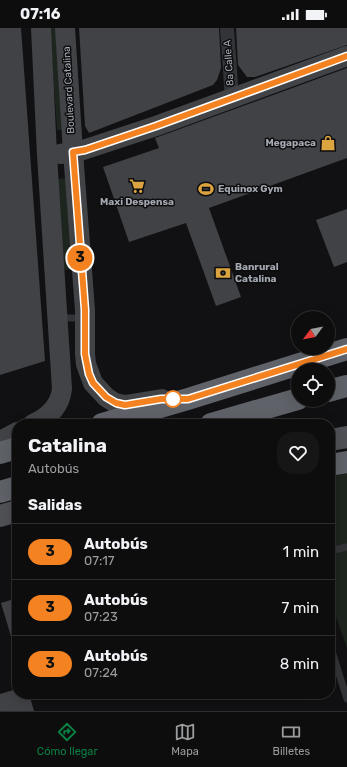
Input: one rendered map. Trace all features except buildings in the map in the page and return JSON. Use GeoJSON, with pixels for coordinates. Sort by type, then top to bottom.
{"type":"FeatureCollection","features":[{"type":"Feature","properties":{"kind":"highway"},"geometry":{"type":"LineString","coordinates":[[119,419],[347,349]]}},
{"type":"Feature","properties":{"kind":"highway"},"geometry":{"type":"LineString","coordinates":[[335,389],[347,386]]}},
{"type":"Feature","properties":{"kind":"highway"},"geometry":{"type":"LineString","coordinates":[[228,419],[291,401]]}},
{"type":"Feature","properties":{"kind":"highway"},"geometry":{"type":"LineString","coordinates":[[0,453],[12,449]]}},
{"type":"Feature","properties":{"kind":"highway"},"geometry":{"type":"LineString","coordinates":[[335,464],[347,462]]}},
{"type":"Feature","properties":{"kind":"highway"},"geometry":{"type":"LineString","coordinates":[[0,492],[12,488]]}},
{"type":"Feature","properties":{"kind":"main road"},"geometry":{"type":"LineString","coordinates":[[42,419],[49,414],[58,404],[61,396],[62,382],[47,155],[41,32],[66,30]]}},
{"type":"Feature","properties":{"kind":"main road","name":"Boulevard Catalina"},"geometry":{"type":"LineString","coordinates":[[66,30],[85,318],[85,354],[88,369],[93,383],[106,397],[116,403],[125,405],[161,399],[188,399]]}},
{"type":"Feature","properties":{"kind":"main road"},"geometry":{"type":"LineString","coordinates":[[47,155],[85,150],[156,126],[347,56]]}},
{"type":"Feature","properties":{"kind":"main road"},"geometry":{"type":"LineString","coordinates":[[0,441],[12,435]]}},
{"type":"Feature","properties":{"kind":"main road"},"geometry":{"type":"LineString","coordinates":[[335,439],[347,437]]}},
{"type":"Feature","properties":{"kind":"main road"},"geometry":{"type":"LineString","coordinates":[[0,516],[12,512]]}},
{"type":"Feature","properties":{"kind":"street","name":"8a Calle A"},"geometry":{"type":"LineString","coordinates":[[227,28],[232,98]]}},
{"type":"Feature","properties":{"kind":"lane"},"geometry":{"type":"LineString","coordinates":[[57,318],[85,318]]}},
{"type":"Feature","properties":{"kind":"lane"},"geometry":{"type":"LineString","coordinates":[[335,550],[347,547]]}},
{"type":"Feature","properties":{"kind":"lane"},"geometry":{"type":"LineString","coordinates":[[335,661],[347,699]]}},
{"type":"Feature","properties":{"kind":"shaded area"},"geometry":{"type":"Polygon","coordinates":[[[50,28],[58,28],[65,130],[57,130],[50,28]]]}},
{"type":"Feature","properties":{"kind":"shaded area"},"geometry":{"type":"Polygon","coordinates":[[[68,178],[74,269],[64,270],[58,179],[68,178]]]}},
{"type":"Feature","properties":{"kind":"shaded area"},"geometry":{"type":"Polygon","coordinates":[[[347,473],[347,648],[335,614],[335,476],[347,473]]]}},
{"type":"Feature","properties":{"kind":"bus line","name":"3"},"geometry":{"type":"LineString","coordinates":[[347,56],[156,126],[85,150],[73,152],[85,310],[86,364],[93,383],[106,397],[116,403],[125,405],[161,399],[188,399],[347,349]]}},
{"type":"Feature","properties":{"kind":"place","name":"Megapaca"},"geometry":{"type":"Point","coordinates":[328,143]}},
{"type":"Feature","properties":{"kind":"place","name":"Maxi Despensa"},"geometry":{"type":"Point","coordinates":[137,186]}},
{"type":"Feature","properties":{"kind":"place","name":"Equinox Gym"},"geometry":{"type":"Point","coordinates":[206,189]}},
{"type":"Feature","properties":{"kind":"place","name":"Banrural Catalina"},"geometry":{"type":"Point","coordinates":[223,273]}}]}
